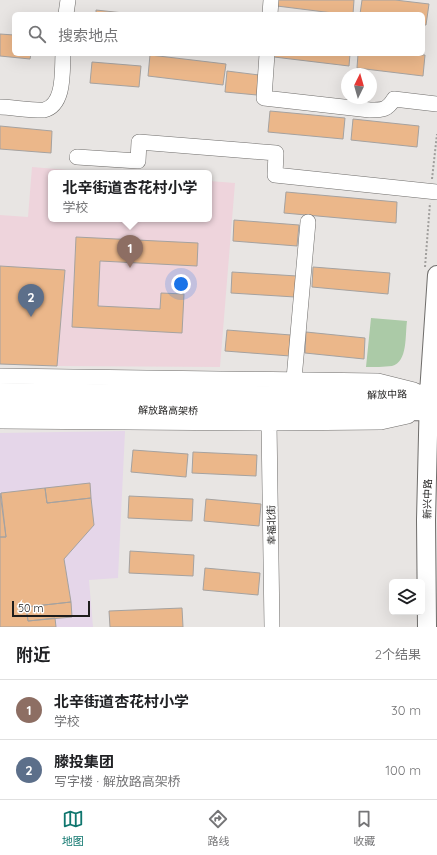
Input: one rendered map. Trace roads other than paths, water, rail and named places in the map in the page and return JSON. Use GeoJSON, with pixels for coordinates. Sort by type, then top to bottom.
{"type":"FeatureCollection","features":[{"type":"Feature","properties":{"kind":"main road","name":"新兴中路"},"geometry":{"type":"LineString","coordinates":[[427,627],[432,520],[433,393],[437,275]]}},
{"type":"Feature","properties":{"kind":"main road","name":"解放路高架桥"},"geometry":{"type":"LineString","coordinates":[[0,392],[336,404]]}},
{"type":"Feature","properties":{"kind":"main road","name":"解放中路"},"geometry":{"type":"LineString","coordinates":[[336,404],[433,393]]}},
{"type":"Feature","properties":{"kind":"main road","name":"解放中路"},"geometry":{"type":"LineString","coordinates":[[336,404],[433,411]]}},
{"type":"Feature","properties":{"kind":"main road","name":"解放路高架桥"},"geometry":{"type":"LineString","coordinates":[[0,408],[336,404]]}},
{"type":"Feature","properties":{"kind":"street"},"geometry":{"type":"LineString","coordinates":[[66,12],[68,0]]}},
{"type":"Feature","properties":{"kind":"street"},"geometry":{"type":"LineString","coordinates":[[270,12],[271,0]]}},
{"type":"Feature","properties":{"kind":"street"},"geometry":{"type":"LineString","coordinates":[[0,107],[43,110],[55,103],[60,94],[63,56]]}},
{"type":"Feature","properties":{"kind":"street"},"geometry":{"type":"LineString","coordinates":[[267,56],[264,98],[376,110],[382,110],[390,106],[394,99],[437,104]]}},
{"type":"Feature","properties":{"kind":"street"},"geometry":{"type":"LineString","coordinates":[[77,157],[138,161],[139,142],[276,153],[275,175],[437,192]]}},
{"type":"Feature","properties":{"kind":"street"},"geometry":{"type":"LineString","coordinates":[[294,379],[308,222]]}},
{"type":"Feature","properties":{"kind":"street"},"geometry":{"type":"LineString","coordinates":[[0,376],[378,381],[433,393]]}},
{"type":"Feature","properties":{"kind":"street"},"geometry":{"type":"LineString","coordinates":[[0,421],[270,423],[381,422],[433,411]]}},
{"type":"Feature","properties":{"kind":"street","name":"幸福北街"},"geometry":{"type":"LineString","coordinates":[[270,423],[272,627]]}},
{"type":"Feature","properties":{"kind":"place","name":"北辛街道杏花村小学"},"geometry":{"type":"Point","coordinates":[130,268]}},
{"type":"Feature","properties":{"kind":"place","name":"滕投集团"},"geometry":{"type":"Point","coordinates":[31,317]}}]}
